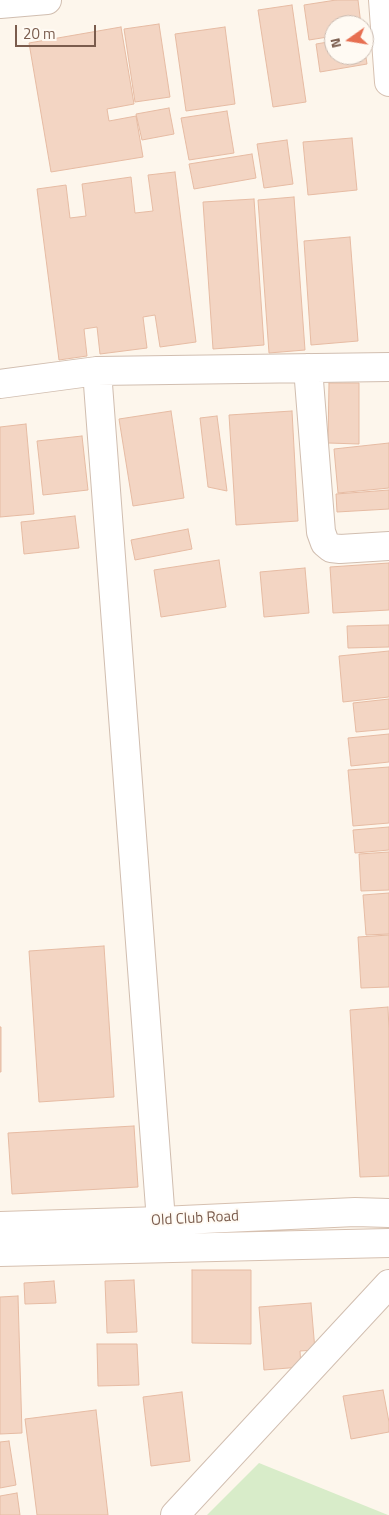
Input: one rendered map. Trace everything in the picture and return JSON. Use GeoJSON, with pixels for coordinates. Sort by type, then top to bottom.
{"type":"FeatureCollection","features":[{"type":"Feature","properties":{"kind":"street"},"geometry":{"type":"LineString","coordinates":[[0,4],[47,0]]}},
{"type":"Feature","properties":{"kind":"street"},"geometry":{"type":"LineString","coordinates":[[383,0],[389,82]]}},
{"type":"Feature","properties":{"kind":"street"},"geometry":{"type":"LineString","coordinates":[[0,384],[97,372],[389,367]]}},
{"type":"Feature","properties":{"kind":"street"},"geometry":{"type":"LineString","coordinates":[[308,368],[321,532],[325,542],[331,548],[340,549],[389,546]]}},
{"type":"Feature","properties":{"kind":"street"},"geometry":{"type":"LineString","coordinates":[[97,372],[161,1221]]}},
{"type":"Feature","properties":{"kind":"street","name":"Old Club Road"},"geometry":{"type":"LineString","coordinates":[[0,1226],[355,1212],[389,1213]]}},
{"type":"Feature","properties":{"kind":"street","name":"Old Club Road"},"geometry":{"type":"LineString","coordinates":[[0,1252],[389,1242]]}},
{"type":"Feature","properties":{"kind":"street"},"geometry":{"type":"LineString","coordinates":[[175,1515],[389,1284]]}},
{"type":"Feature","properties":{"kind":"green space"},"geometry":{"type":"Polygon","coordinates":[[[259,1463],[388,1515],[207,1515],[259,1463]]]}},
{"type":"Feature","properties":{"kind":"building"},"geometry":{"type":"Polygon","coordinates":[[[336,0],[358,0],[360,15],[324,15],[324,38],[309,40],[304,5],[336,0]]]}},
{"type":"Feature","properties":{"kind":"building"},"geometry":{"type":"Polygon","coordinates":[[[292,5],[306,102],[273,107],[258,10],[292,5]]]}},
{"type":"Feature","properties":{"kind":"building"},"geometry":{"type":"Polygon","coordinates":[[[159,24],[170,97],[135,102],[124,29],[159,24]]]}},
{"type":"Feature","properties":{"kind":"building"},"geometry":{"type":"Polygon","coordinates":[[[121,27],[134,104],[107,109],[109,121],[136,116],[143,157],[51,172],[29,43],[121,27]]]}},
{"type":"Feature","properties":{"kind":"building"},"geometry":{"type":"Polygon","coordinates":[[[225,27],[235,104],[186,111],[175,34],[225,27]]]}},
{"type":"Feature","properties":{"kind":"building"},"geometry":{"type":"Polygon","coordinates":[[[324,43],[324,65],[361,65],[320,72],[316,44],[324,43]]]}},
{"type":"Feature","properties":{"kind":"building"},"geometry":{"type":"Polygon","coordinates":[[[169,108],[174,134],[142,140],[136,114],[169,108]]]}},
{"type":"Feature","properties":{"kind":"building"},"geometry":{"type":"Polygon","coordinates":[[[227,111],[234,153],[189,160],[181,118],[227,111]]]}},
{"type":"Feature","properties":{"kind":"building"},"geometry":{"type":"Polygon","coordinates":[[[352,138],[357,190],[308,195],[303,142],[352,138]]]}},
{"type":"Feature","properties":{"kind":"building"},"geometry":{"type":"Polygon","coordinates":[[[287,140],[293,184],[264,188],[257,144],[287,140]]]}},
{"type":"Feature","properties":{"kind":"building"},"geometry":{"type":"Polygon","coordinates":[[[252,154],[256,178],[194,189],[189,164],[252,154]]]}},
{"type":"Feature","properties":{"kind":"building"},"geometry":{"type":"Polygon","coordinates":[[[175,172],[196,342],[160,347],[155,315],[143,317],[147,348],[100,354],[97,327],[84,329],[87,356],[59,360],[37,189],[66,185],[70,218],[86,216],[82,184],[131,177],[135,213],[153,211],[148,175],[175,172]]]}},
{"type":"Feature","properties":{"kind":"building"},"geometry":{"type":"Polygon","coordinates":[[[294,197],[305,350],[269,353],[258,200],[294,197]]]}},
{"type":"Feature","properties":{"kind":"building"},"geometry":{"type":"Polygon","coordinates":[[[254,199],[264,345],[213,349],[203,202],[254,199]]]}},
{"type":"Feature","properties":{"kind":"building"},"geometry":{"type":"Polygon","coordinates":[[[350,237],[358,341],[311,345],[304,241],[350,237]]]}},
{"type":"Feature","properties":{"kind":"building"},"geometry":{"type":"Polygon","coordinates":[[[329,383],[359,383],[359,444],[328,443],[329,383]]]}},
{"type":"Feature","properties":{"kind":"building"},"geometry":{"type":"Polygon","coordinates":[[[171,411],[184,498],[133,506],[119,419],[171,411]]]}},
{"type":"Feature","properties":{"kind":"building"},"geometry":{"type":"Polygon","coordinates":[[[292,411],[298,521],[236,525],[229,415],[292,411]]]}},
{"type":"Feature","properties":{"kind":"building"},"geometry":{"type":"Polygon","coordinates":[[[217,416],[227,491],[208,487],[200,418],[217,416]]]}},
{"type":"Feature","properties":{"kind":"building"},"geometry":{"type":"Polygon","coordinates":[[[26,424],[34,514],[0,517],[0,427],[26,424]]]}},
{"type":"Feature","properties":{"kind":"building"},"geometry":{"type":"Polygon","coordinates":[[[82,436],[88,490],[43,495],[37,441],[82,436]]]}},
{"type":"Feature","properties":{"kind":"building"},"geometry":{"type":"Polygon","coordinates":[[[389,443],[389,488],[338,493],[334,449],[389,443]]]}},
{"type":"Feature","properties":{"kind":"building"},"geometry":{"type":"Polygon","coordinates":[[[389,490],[389,509],[337,512],[336,494],[389,490]]]}},
{"type":"Feature","properties":{"kind":"building"},"geometry":{"type":"Polygon","coordinates":[[[75,516],[79,548],[24,554],[21,522],[75,516]]]}},
{"type":"Feature","properties":{"kind":"building"},"geometry":{"type":"Polygon","coordinates":[[[188,529],[192,549],[135,560],[131,540],[188,529]]]}},
{"type":"Feature","properties":{"kind":"building"},"geometry":{"type":"Polygon","coordinates":[[[219,560],[226,607],[161,617],[154,570],[219,560]]]}},
{"type":"Feature","properties":{"kind":"building"},"geometry":{"type":"Polygon","coordinates":[[[389,563],[389,610],[333,613],[330,567],[389,563]]]}},
{"type":"Feature","properties":{"kind":"building"},"geometry":{"type":"Polygon","coordinates":[[[305,568],[309,613],[264,617],[260,572],[305,568]]]}},
{"type":"Feature","properties":{"kind":"building"},"geometry":{"type":"Polygon","coordinates":[[[389,625],[389,647],[348,648],[347,626],[389,625]]]}},
{"type":"Feature","properties":{"kind":"building"},"geometry":{"type":"Polygon","coordinates":[[[389,651],[389,697],[343,702],[339,656],[389,651]]]}},
{"type":"Feature","properties":{"kind":"building"},"geometry":{"type":"Polygon","coordinates":[[[389,699],[389,729],[356,732],[353,703],[389,699]]]}},
{"type":"Feature","properties":{"kind":"building"},"geometry":{"type":"Polygon","coordinates":[[[389,734],[389,762],[351,766],[348,738],[389,734]]]}},
{"type":"Feature","properties":{"kind":"building"},"geometry":{"type":"Polygon","coordinates":[[[389,767],[389,823],[353,826],[348,770],[389,767]]]}},
{"type":"Feature","properties":{"kind":"building"},"geometry":{"type":"Polygon","coordinates":[[[389,827],[389,850],[355,853],[353,830],[389,827]]]}},
{"type":"Feature","properties":{"kind":"building"},"geometry":{"type":"Polygon","coordinates":[[[389,852],[389,890],[361,891],[359,854],[389,852]]]}},
{"type":"Feature","properties":{"kind":"building"},"geometry":{"type":"Polygon","coordinates":[[[389,893],[389,934],[366,935],[363,895],[389,893]]]}},
{"type":"Feature","properties":{"kind":"building"},"geometry":{"type":"Polygon","coordinates":[[[389,935],[389,987],[361,988],[358,937],[389,935]]]}},
{"type":"Feature","properties":{"kind":"building"},"geometry":{"type":"Polygon","coordinates":[[[104,946],[114,1097],[39,1102],[29,951],[104,946]]]}},
{"type":"Feature","properties":{"kind":"building"},"geometry":{"type":"Polygon","coordinates":[[[388,1007],[389,1176],[360,1177],[350,1010],[388,1007]]]}},
{"type":"Feature","properties":{"kind":"building"},"geometry":{"type":"Polygon","coordinates":[[[1,1027],[1,1072],[0,1072],[1,1027]]]}},
{"type":"Feature","properties":{"kind":"building"},"geometry":{"type":"Polygon","coordinates":[[[134,1126],[138,1187],[12,1194],[8,1133],[134,1126]]]}},
{"type":"Feature","properties":{"kind":"building"},"geometry":{"type":"Polygon","coordinates":[[[192,1270],[251,1270],[251,1344],[192,1343],[192,1270]]]}},
{"type":"Feature","properties":{"kind":"building"},"geometry":{"type":"Polygon","coordinates":[[[134,1280],[137,1332],[107,1333],[105,1281],[134,1280]]]}},
{"type":"Feature","properties":{"kind":"building"},"geometry":{"type":"Polygon","coordinates":[[[54,1281],[56,1303],[25,1304],[24,1283],[54,1281]]]}},
{"type":"Feature","properties":{"kind":"building"},"geometry":{"type":"Polygon","coordinates":[[[18,1296],[22,1433],[0,1434],[0,1297],[18,1296]]]}},
{"type":"Feature","properties":{"kind":"building"},"geometry":{"type":"Polygon","coordinates":[[[311,1303],[315,1350],[300,1351],[301,1367],[264,1370],[259,1307],[311,1303]]]}},
{"type":"Feature","properties":{"kind":"building"},"geometry":{"type":"Polygon","coordinates":[[[97,1344],[137,1344],[139,1385],[98,1386],[97,1344]]]}},
{"type":"Feature","properties":{"kind":"building"},"geometry":{"type":"Polygon","coordinates":[[[383,1390],[389,1432],[351,1439],[343,1396],[383,1390]]]}},
{"type":"Feature","properties":{"kind":"building"},"geometry":{"type":"Polygon","coordinates":[[[182,1392],[190,1461],[151,1466],[143,1397],[182,1392]]]}},
{"type":"Feature","properties":{"kind":"building"},"geometry":{"type":"Polygon","coordinates":[[[96,1410],[108,1515],[37,1515],[25,1419],[96,1410]]]}},
{"type":"Feature","properties":{"kind":"building"},"geometry":{"type":"Polygon","coordinates":[[[9,1441],[16,1485],[0,1488],[0,1442],[9,1441]]]}},
{"type":"Feature","properties":{"kind":"building"},"geometry":{"type":"Polygon","coordinates":[[[17,1493],[20,1515],[0,1515],[0,1496],[17,1493]]]}}]}
